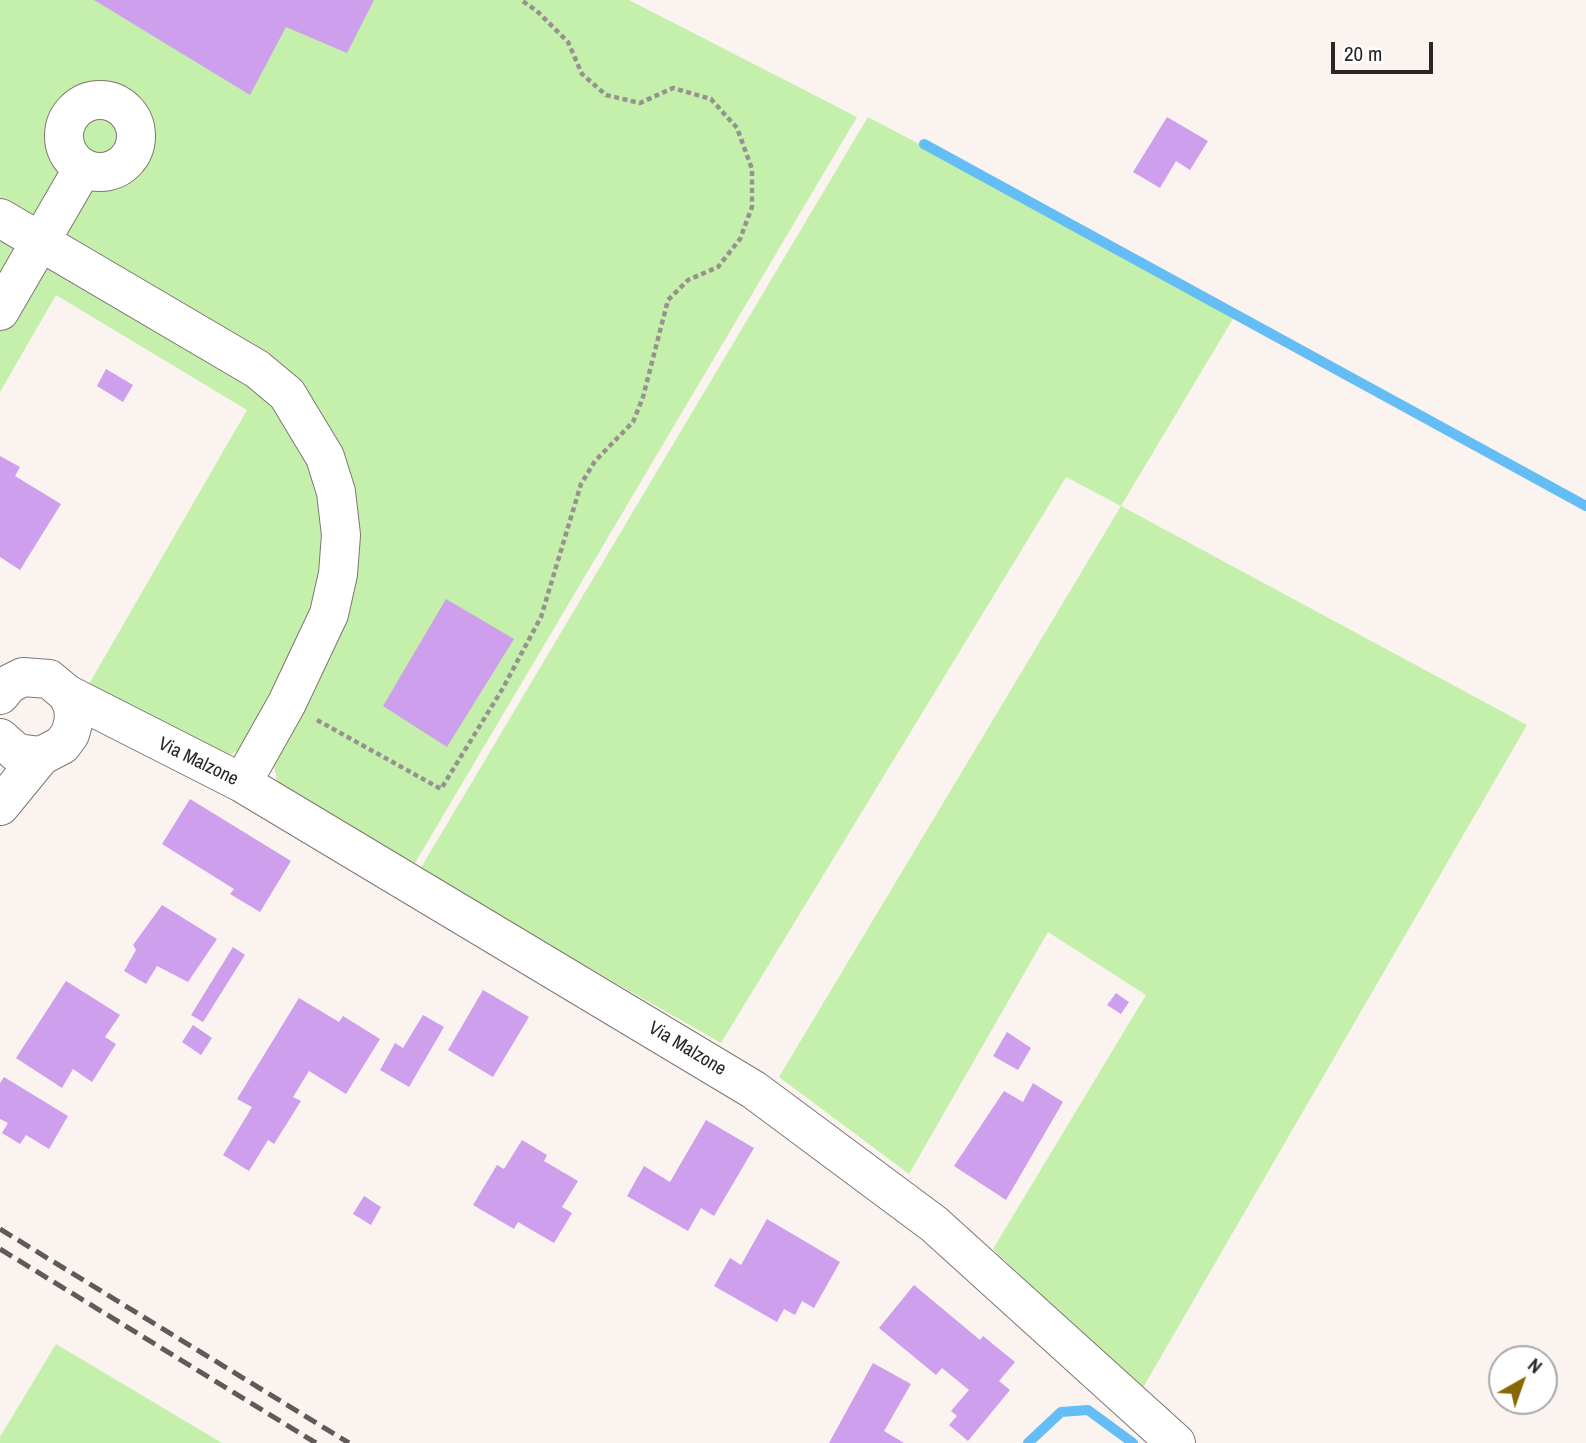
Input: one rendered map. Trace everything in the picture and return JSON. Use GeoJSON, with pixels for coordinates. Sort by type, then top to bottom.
{"type":"FeatureCollection","features":[{"type":"Feature","properties":{"kind":"street"},"geometry":{"type":"LineString","coordinates":[[0,311],[83,168]]}},
{"type":"Feature","properties":{"kind":"street"},"geometry":{"type":"LineString","coordinates":[[0,218],[257,369],[286,394],[325,457],[337,503],[341,535],[338,573],[329,614],[287,703],[242,783]]}},
{"type":"Feature","properties":{"kind":"street","name":"Via Malzone"},"geometry":{"type":"LineString","coordinates":[[0,657],[142,734],[242,783],[754,1090],[934,1224],[1176,1443]]}},
{"type":"Feature","properties":{"kind":"street"},"geometry":{"type":"LineString","coordinates":[[0,695],[9,684],[23,677],[52,685],[73,706],[74,720],[70,734],[0,806]]}},
{"type":"Feature","properties":{"kind":"street","name":"Via Malzone"},"geometry":{"type":"LineString","coordinates":[[51,751],[88,735],[142,734]]}},
{"type":"Feature","properties":{"kind":"street"},"geometry":{"type":"LineString","coordinates":[[0,738],[17,753],[51,751]]}},
{"type":"Feature","properties":{"kind":"path"},"geometry":{"type":"LineString","coordinates":[[287,703],[441,789],[503,688],[541,617],[581,484],[595,461],[633,422],[643,397],[668,300],[688,280],[718,268],[740,239],[752,207],[752,169],[737,128],[711,99],[673,88],[640,103],[606,95],[582,75],[568,42],[537,11],[521,0]]}},
{"type":"Feature","properties":{"kind":"green space"},"geometry":{"type":"Polygon","coordinates":[[[0,0],[629,0],[857,117],[415,863],[280,792],[272,758],[247,746],[222,759],[89,684],[247,410],[56,295],[0,392],[0,0]]]}},
{"type":"Feature","properties":{"kind":"green space"},"geometry":{"type":"Polygon","coordinates":[[[868,117],[1237,312],[1121,506],[1066,477],[721,1043],[419,871],[868,117]]]}},
{"type":"Feature","properties":{"kind":"green space"},"geometry":{"type":"Polygon","coordinates":[[[1121,506],[1527,725],[1141,1391],[993,1249],[1146,995],[1048,932],[909,1174],[779,1077],[1121,506]]]}},
{"type":"Feature","properties":{"kind":"green space"},"geometry":{"type":"Polygon","coordinates":[[[56,1344],[222,1443],[0,1443],[0,1437],[56,1344]]]}},
{"type":"Feature","properties":{"kind":"building"},"geometry":{"type":"Polygon","coordinates":[[[94,0],[374,0],[347,53],[286,27],[250,95],[94,0]]]}},
{"type":"Feature","properties":{"kind":"building"},"geometry":{"type":"Polygon","coordinates":[[[1167,117],[1208,141],[1190,170],[1176,161],[1160,188],[1133,172],[1167,117]]]}},
{"type":"Feature","properties":{"kind":"building"},"geometry":{"type":"Polygon","coordinates":[[[106,369],[133,385],[123,402],[97,386],[106,369]]]}},
{"type":"Feature","properties":{"kind":"building"},"geometry":{"type":"Polygon","coordinates":[[[0,456],[20,467],[15,476],[61,504],[20,570],[0,557],[0,456]]]}},
{"type":"Feature","properties":{"kind":"building"},"geometry":{"type":"Polygon","coordinates":[[[446,599],[514,639],[447,747],[383,706],[446,599]]]}},
{"type":"Feature","properties":{"kind":"building"},"geometry":{"type":"Polygon","coordinates":[[[190,799],[291,861],[260,912],[230,894],[234,889],[162,844],[190,799]]]}},
{"type":"Feature","properties":{"kind":"building"},"geometry":{"type":"Polygon","coordinates":[[[162,905],[217,939],[188,982],[157,966],[146,984],[124,971],[136,950],[133,945],[162,905]]]}},
{"type":"Feature","properties":{"kind":"building"},"geometry":{"type":"Polygon","coordinates":[[[233,947],[245,955],[203,1022],[191,1015],[233,947]]]}},
{"type":"Feature","properties":{"kind":"building"},"geometry":{"type":"Polygon","coordinates":[[[66,981],[120,1015],[105,1037],[116,1044],[92,1082],[73,1069],[62,1088],[16,1058],[66,981]]]}},
{"type":"Feature","properties":{"kind":"building"},"geometry":{"type":"Polygon","coordinates":[[[483,990],[529,1017],[493,1077],[448,1050],[483,990]]]}},
{"type":"Feature","properties":{"kind":"building"},"geometry":{"type":"Polygon","coordinates":[[[1116,993],[1129,1002],[1121,1014],[1107,1005],[1116,993]]]}},
{"type":"Feature","properties":{"kind":"building"},"geometry":{"type":"Polygon","coordinates":[[[299,998],[339,1022],[343,1016],[380,1039],[346,1094],[309,1071],[293,1097],[301,1101],[274,1144],[268,1140],[249,1171],[223,1155],[252,1107],[237,1099],[299,998]]]}},
{"type":"Feature","properties":{"kind":"building"},"geometry":{"type":"Polygon","coordinates":[[[423,1015],[444,1027],[409,1087],[380,1070],[395,1043],[403,1048],[423,1015]]]}},
{"type":"Feature","properties":{"kind":"building"},"geometry":{"type":"Polygon","coordinates":[[[193,1025],[212,1038],[201,1055],[182,1042],[193,1025]]]}},
{"type":"Feature","properties":{"kind":"building"},"geometry":{"type":"Polygon","coordinates":[[[1007,1032],[1031,1048],[1018,1070],[993,1056],[1007,1032]]]}},
{"type":"Feature","properties":{"kind":"building"},"geometry":{"type":"Polygon","coordinates":[[[4,1077],[68,1116],[49,1149],[26,1135],[20,1144],[2,1133],[8,1123],[0,1119],[0,1083],[4,1077]]]}},
{"type":"Feature","properties":{"kind":"building"},"geometry":{"type":"Polygon","coordinates":[[[1033,1083],[1063,1102],[1006,1200],[954,1166],[1004,1091],[1023,1102],[1033,1083]]]}},
{"type":"Feature","properties":{"kind":"building"},"geometry":{"type":"Polygon","coordinates":[[[706,1120],[754,1148],[714,1216],[701,1208],[688,1231],[627,1196],[644,1166],[670,1182],[706,1120]]]}},
{"type":"Feature","properties":{"kind":"building"},"geometry":{"type":"Polygon","coordinates":[[[522,1140],[547,1155],[544,1161],[578,1181],[562,1207],[572,1213],[554,1243],[518,1222],[514,1229],[473,1205],[497,1165],[504,1169],[522,1140]]]}},
{"type":"Feature","properties":{"kind":"building"},"geometry":{"type":"Polygon","coordinates":[[[364,1196],[381,1207],[371,1225],[353,1214],[364,1196]]]}},
{"type":"Feature","properties":{"kind":"building"},"geometry":{"type":"Polygon","coordinates":[[[767,1219],[840,1262],[814,1308],[802,1301],[795,1315],[784,1309],[777,1322],[714,1286],[730,1258],[741,1265],[767,1219]]]}},
{"type":"Feature","properties":{"kind":"building"},"geometry":{"type":"Polygon","coordinates":[[[914,1285],[980,1340],[983,1336],[1015,1362],[999,1381],[1010,1390],[968,1441],[949,1425],[957,1416],[951,1411],[969,1390],[942,1368],[936,1375],[879,1328],[914,1285]]]}},
{"type":"Feature","properties":{"kind":"building"},"geometry":{"type":"Polygon","coordinates":[[[873,1363],[911,1384],[884,1431],[904,1443],[829,1443],[873,1363]]]}},
{"type":"Feature","properties":{"kind":"waterway"},"geometry":{"type":"LineString","coordinates":[[924,144],[1586,506]]}},
{"type":"Feature","properties":{"kind":"waterway"},"geometry":{"type":"LineString","coordinates":[[1028,1443],[1061,1412],[1088,1410],[1133,1443]]}},
{"type":"Feature","properties":{"kind":"railway"},"geometry":{"type":"LineString","coordinates":[[0,1229],[349,1443]]}},
{"type":"Feature","properties":{"kind":"railway"},"geometry":{"type":"LineString","coordinates":[[0,1249],[316,1443]]}}]}
